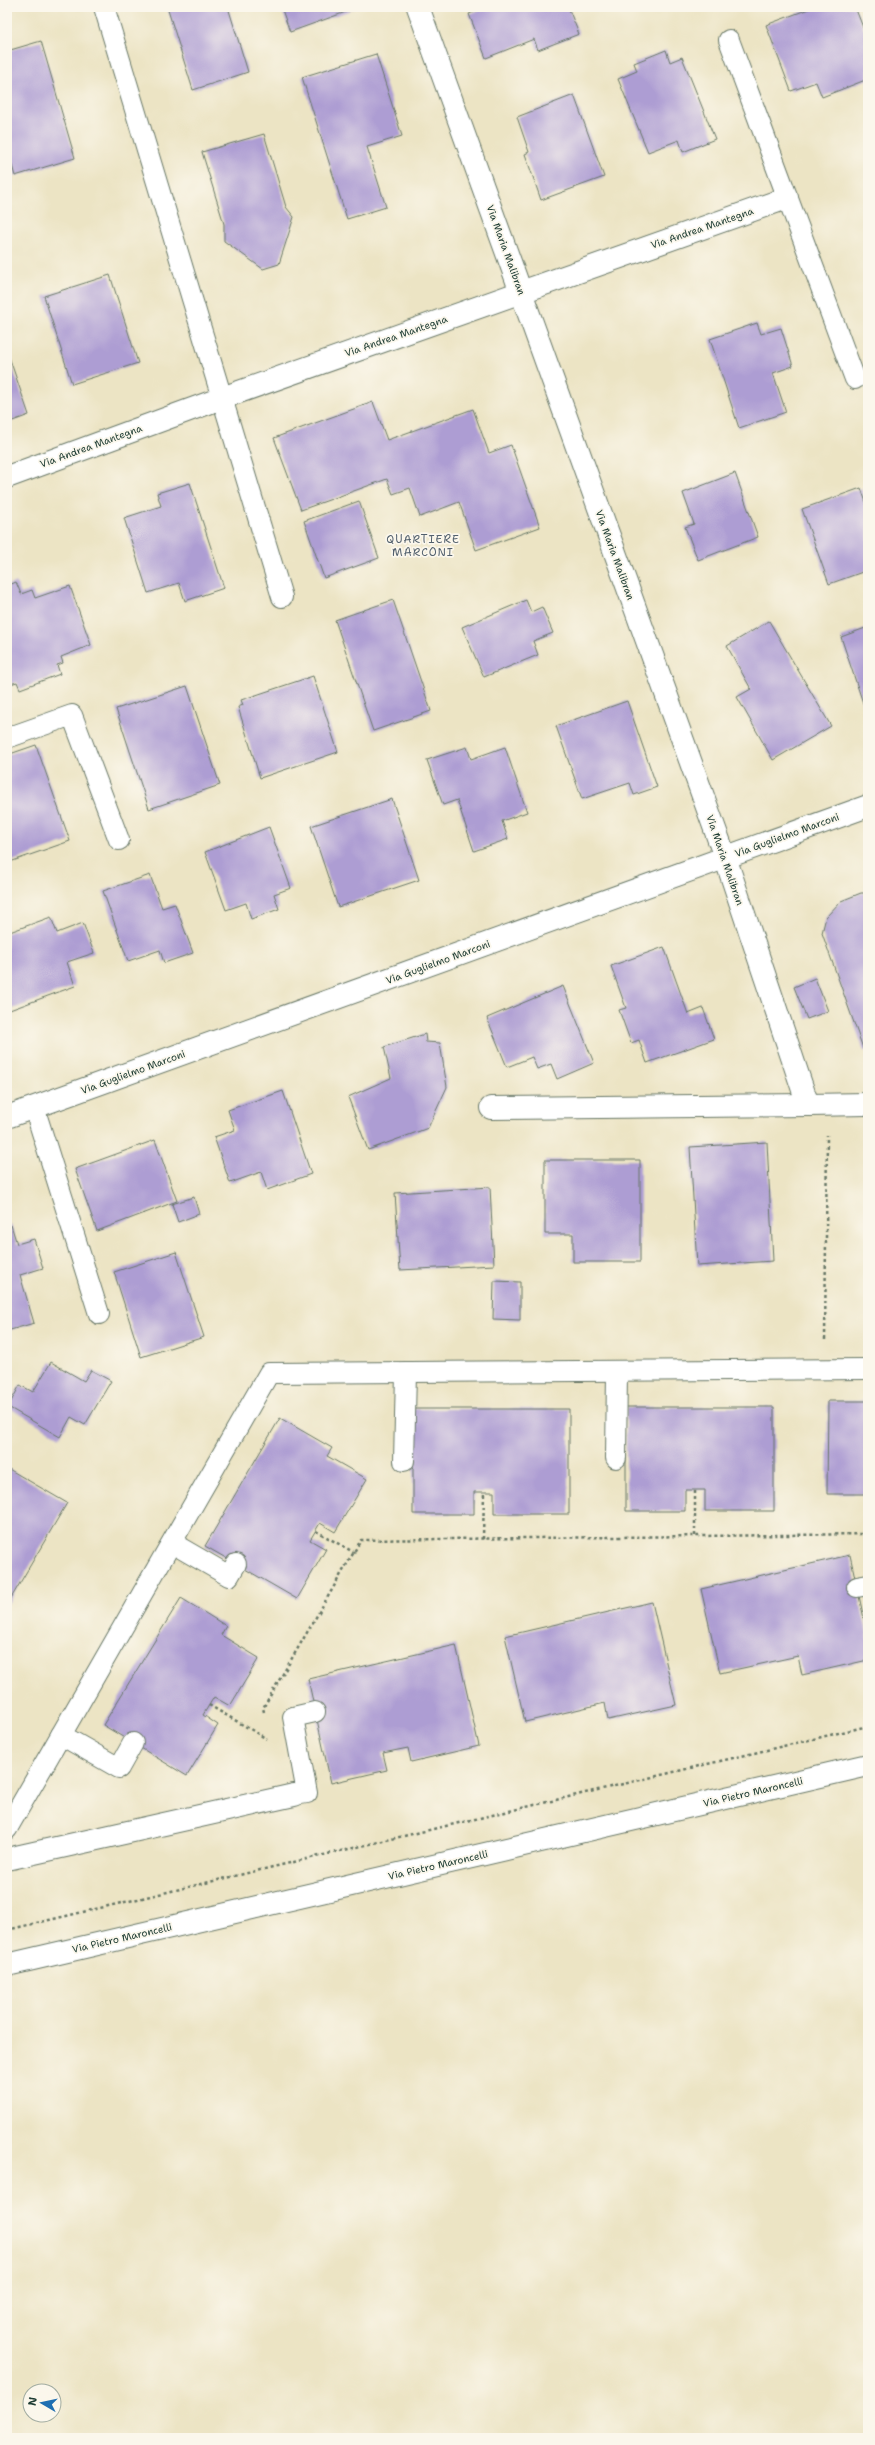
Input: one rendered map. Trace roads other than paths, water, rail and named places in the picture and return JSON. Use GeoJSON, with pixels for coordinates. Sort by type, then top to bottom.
{"type":"FeatureCollection","features":[{"type":"Feature","properties":{"kind":"street","name":"Via Maria Malibran"},"geometry":{"type":"LineString","coordinates":[[418,7],[725,857],[818,1105]]}},
{"type":"Feature","properties":{"kind":"street","name":"Via Andrea Mantegna"},"geometry":{"type":"LineString","coordinates":[[7,477],[222,398],[787,198]]}},
{"type":"Feature","properties":{"kind":"street","name":"Via Guglielmo Marconi"},"geometry":{"type":"LineString","coordinates":[[7,1117],[868,806]]}},
{"type":"Feature","properties":{"kind":"street"},"geometry":{"type":"LineString","coordinates":[[491,1108],[868,1104]]}},
{"type":"Feature","properties":{"kind":"street","name":"Via Pietro Maroncelli"},"geometry":{"type":"LineString","coordinates":[[7,1965],[868,1765]]}},
{"type":"Feature","properties":{"kind":"street"},"geometry":{"type":"LineString","coordinates":[[7,1859],[294,1795]]}},
{"type":"Feature","properties":{"kind":"lane"},"geometry":{"type":"LineString","coordinates":[[104,7],[282,597]]}},
{"type":"Feature","properties":{"kind":"lane"},"geometry":{"type":"LineString","coordinates":[[729,40],[855,379]]}},
{"type":"Feature","properties":{"kind":"lane"},"geometry":{"type":"LineString","coordinates":[[7,738],[72,715],[119,840]]}},
{"type":"Feature","properties":{"kind":"lane"},"geometry":{"type":"LineString","coordinates":[[34,1108],[99,1314]]}},
{"type":"Feature","properties":{"kind":"lane"},"geometry":{"type":"LineString","coordinates":[[7,1829],[269,1374],[868,1369]]}},
{"type":"Feature","properties":{"kind":"lane"},"geometry":{"type":"LineString","coordinates":[[616,1458],[617,1371]]}},
{"type":"Feature","properties":{"kind":"lane"},"geometry":{"type":"LineString","coordinates":[[404,1461],[406,1372]]}},
{"type":"Feature","properties":{"kind":"lane"},"geometry":{"type":"LineString","coordinates":[[172,1543],[229,1576],[236,1564]]}},
{"type":"Feature","properties":{"kind":"lane"},"geometry":{"type":"LineString","coordinates":[[294,1795],[307,1793],[293,1717],[315,1712]]}},
{"type":"Feature","properties":{"kind":"lane"},"geometry":{"type":"LineString","coordinates":[[61,1735],[119,1768],[133,1743]]}},
{"type":"Feature","properties":{"kind":"district","name":"QUARTIERE MARCONI"},"geometry":{"type":"Point","coordinates":[423,545]}}]}
